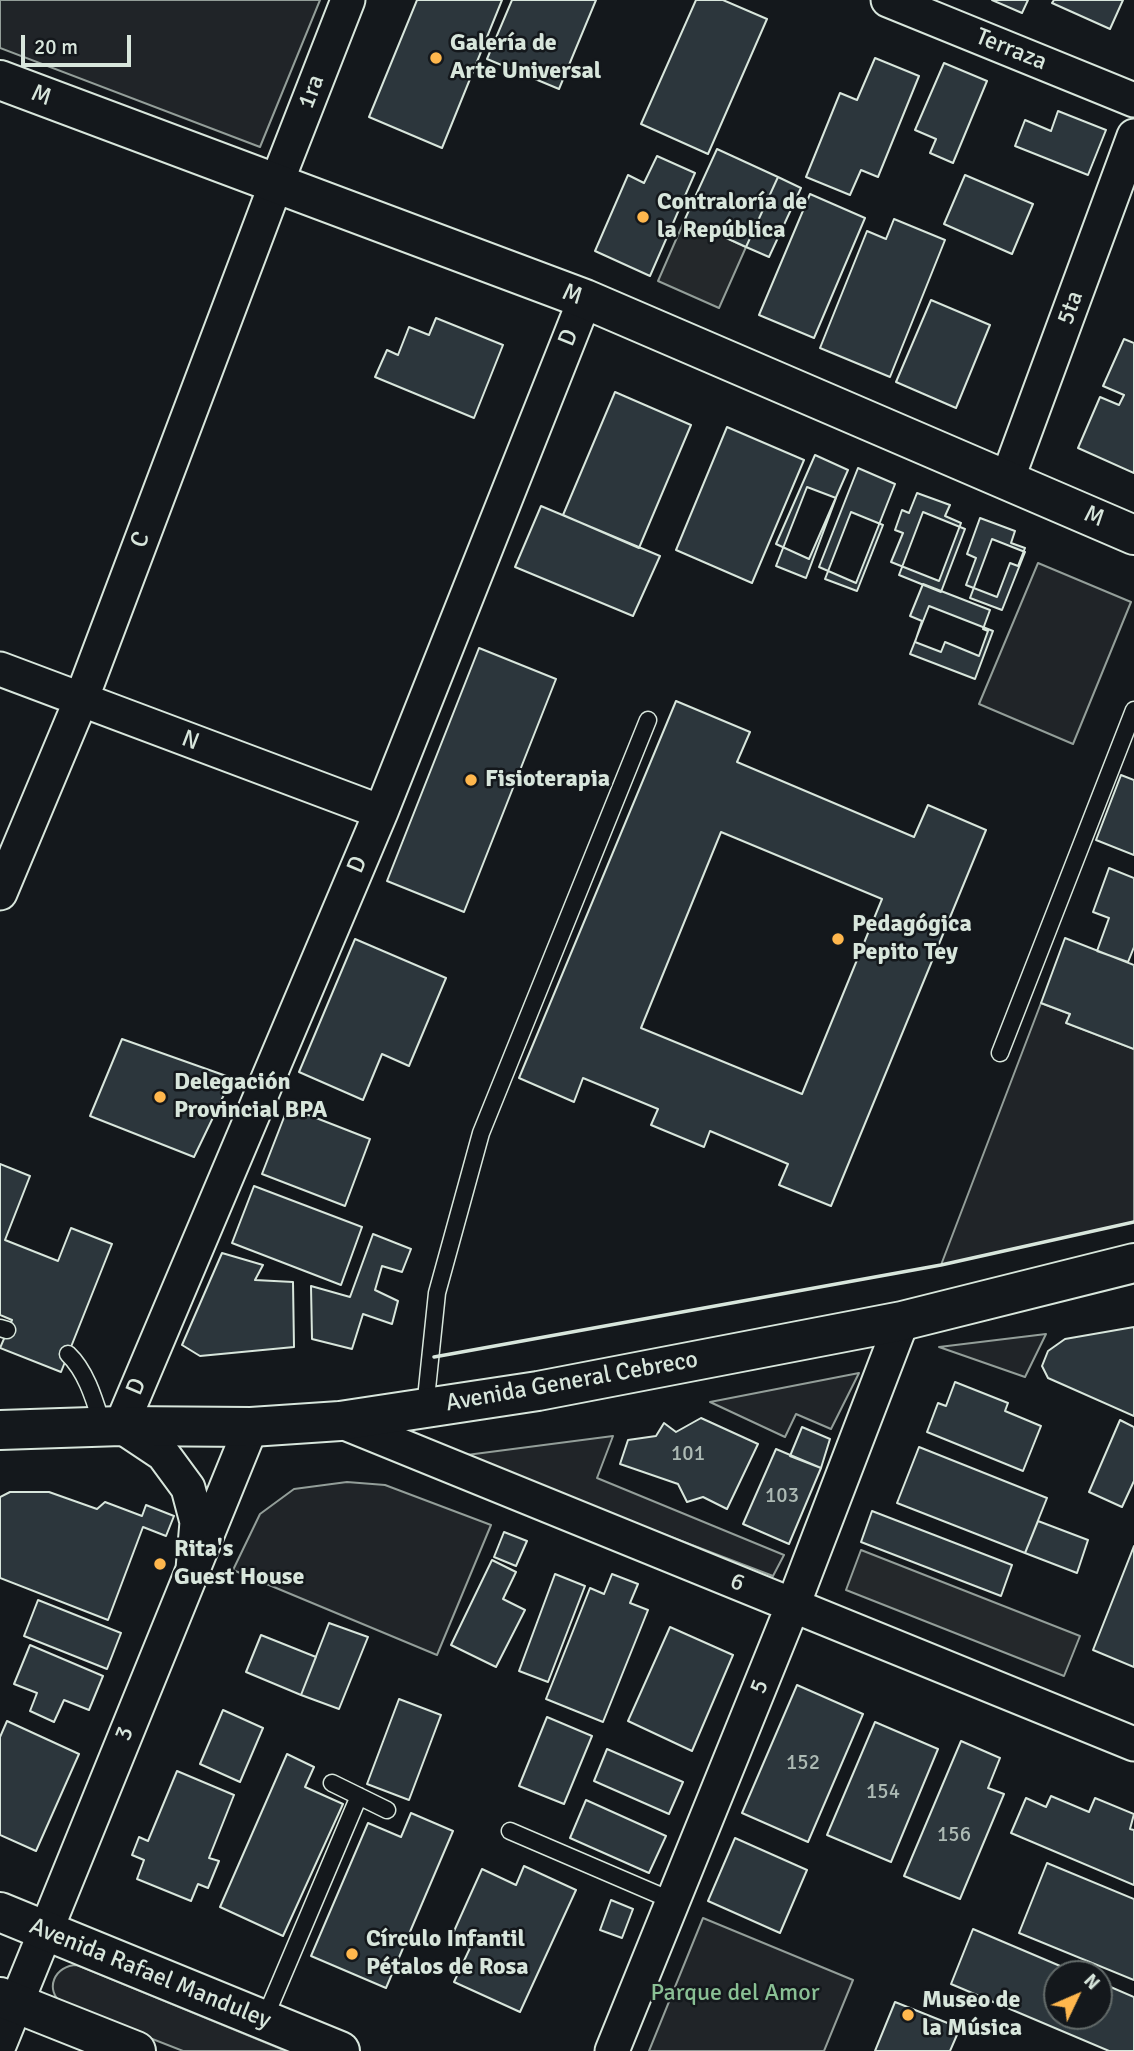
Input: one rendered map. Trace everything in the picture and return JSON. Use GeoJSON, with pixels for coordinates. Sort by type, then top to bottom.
{"type":"FeatureCollection","features":[{"type":"Feature","properties":{"kind":"main road","name":"M"},"geometry":{"type":"LineString","coordinates":[[0,80],[585,299],[1134,535]]}},
{"type":"Feature","properties":{"kind":"main road","name":"Avenida General Cebreco"},"geometry":{"type":"LineString","coordinates":[[0,1430],[112,1426],[251,1427],[340,1421],[538,1391],[902,1321],[1134,1263]]}},
{"type":"Feature","properties":{"kind":"main road","name":"Avenida Rafael Manduley"},"geometry":{"type":"LineString","coordinates":[[0,1912],[340,2051]]}},
{"type":"Feature","properties":{"kind":"main road"},"geometry":{"type":"LineString","coordinates":[[8,2000],[136,2051]]}},
{"type":"Feature","properties":{"kind":"street","name":"1ra"},"geometry":{"type":"LineString","coordinates":[[276,184],[348,0]]}},
{"type":"Feature","properties":{"kind":"street","name":"Terraza"},"geometry":{"type":"LineString","coordinates":[[888,0],[1134,100]]}},
{"type":"Feature","properties":{"kind":"street","name":"5ta"},"geometry":{"type":"LineString","coordinates":[[1007,480],[1134,136]]}},
{"type":"Feature","properties":{"kind":"street","name":"C"},"geometry":{"type":"LineString","coordinates":[[0,893],[81,699],[276,184]]}},
{"type":"Feature","properties":{"kind":"street","name":"D"},"geometry":{"type":"LineString","coordinates":[[112,1426],[381,812],[585,299]]}},
{"type":"Feature","properties":{"kind":"street","name":"N"},"geometry":{"type":"LineString","coordinates":[[0,669],[381,812]]}},
{"type":"Feature","properties":{"kind":"street","name":"5"},"geometry":{"type":"LineString","coordinates":[[612,2051],[793,1605],[902,1321]]}},
{"type":"Feature","properties":{"kind":"street","name":"6"},"geometry":{"type":"LineString","coordinates":[[340,1421],[1134,1744]]}},
{"type":"Feature","properties":{"kind":"street"},"geometry":{"type":"LineString","coordinates":[[112,1426],[163,1454],[188,1488],[197,1522],[192,1569]]}},
{"type":"Feature","properties":{"kind":"street","name":"3"},"geometry":{"type":"LineString","coordinates":[[0,2043],[8,2000],[45,1931],[251,1427]]}},
{"type":"Feature","properties":{"kind":"lane"},"geometry":{"type":"LineString","coordinates":[[1000,1053],[1134,710]]}},
{"type":"Feature","properties":{"kind":"lane"},"geometry":{"type":"LineString","coordinates":[[425,1408],[437,1293],[481,1133],[648,720]]}},
{"type":"Feature","properties":{"kind":"lane"},"geometry":{"type":"LineString","coordinates":[[68,1354],[77,1362],[92,1395],[112,1426]]}},
{"type":"Feature","properties":{"kind":"lane"},"geometry":{"type":"LineString","coordinates":[[332,1783],[387,1810]]}},
{"type":"Feature","properties":{"kind":"lane"},"geometry":{"type":"LineString","coordinates":[[264,2020],[359,1796]]}},
{"type":"Feature","properties":{"kind":"lane"},"geometry":{"type":"LineString","coordinates":[[510,1831],[673,1901]]}},
{"type":"Feature","properties":{"kind":"green space"},"geometry":{"type":"Polygon","coordinates":[[[0,0],[320,0],[260,147],[0,48],[0,0]]]}},
{"type":"Feature","properties":{"kind":"green space"},"geometry":{"type":"Polygon","coordinates":[[[1038,563],[1131,602],[1073,744],[979,704],[1038,563]]]}},
{"type":"Feature","properties":{"kind":"green space"},"geometry":{"type":"Polygon","coordinates":[[[1041,1003],[1070,1014],[1067,1023],[1134,1049],[1134,1222],[941,1265],[1041,1003]]]}},
{"type":"Feature","properties":{"kind":"green space"},"geometry":{"type":"Polygon","coordinates":[[[1046,1334],[1025,1377],[939,1347],[1046,1334]]]}},
{"type":"Feature","properties":{"kind":"green space"},"geometry":{"type":"Polygon","coordinates":[[[859,1373],[831,1429],[796,1414],[785,1437],[710,1402],[859,1373]]]}},
{"type":"Feature","properties":{"kind":"green space"},"geometry":{"type":"Polygon","coordinates":[[[613,1436],[597,1478],[784,1555],[773,1576],[459,1456],[613,1436]]]}},
{"type":"Feature","properties":{"kind":"green space"},"geometry":{"type":"Polygon","coordinates":[[[347,1482],[385,1485],[491,1525],[437,1655],[233,1570],[260,1514],[294,1489],[347,1482]]]}},
{"type":"Feature","properties":{"kind":"green space","name":"Parque del Amor"},"geometry":{"type":"Polygon","coordinates":[[[703,1918],[853,1980],[824,2051],[649,2051],[703,1918]]]}},
{"type":"Feature","properties":{"kind":"green space"},"geometry":{"type":"Polygon","coordinates":[[[77,1965],[286,2051],[183,2051],[63,2004],[54,1992],[54,1979],[63,1969],[77,1965]]]}},
{"type":"Feature","properties":{"kind":"shaded area"},"geometry":{"type":"Polygon","coordinates":[[[685,219],[746,247],[719,308],[658,281],[685,219]]]}},
{"type":"Feature","properties":{"kind":"shaded area"},"geometry":{"type":"Polygon","coordinates":[[[861,1550],[1080,1636],[1064,1676],[846,1590],[861,1550]]]}},
{"type":"Feature","properties":{"kind":"building","name":"Galería de Arte Universal"},"geometry":{"type":"Polygon","coordinates":[[[417,0],[502,0],[442,148],[369,117],[417,0]]]}},
{"type":"Feature","properties":{"kind":"building"},"geometry":{"type":"Polygon","coordinates":[[[512,0],[596,0],[559,89],[487,59],[512,0]]]}},
{"type":"Feature","properties":{"kind":"building"},"geometry":{"type":"Polygon","coordinates":[[[696,0],[723,0],[767,19],[708,154],[641,124],[696,0]]]}},
{"type":"Feature","properties":{"kind":"building"},"geometry":{"type":"Polygon","coordinates":[[[992,0],[1028,0],[1022,13],[992,0]]]}},
{"type":"Feature","properties":{"kind":"building"},"geometry":{"type":"Polygon","coordinates":[[[1054,0],[1123,0],[1110,29],[1052,3],[1054,0]]]}},
{"type":"Feature","properties":{"kind":"building"},"geometry":{"type":"Polygon","coordinates":[[[875,58],[919,76],[878,177],[861,170],[850,195],[806,177],[840,93],[857,100],[875,58]]]}},
{"type":"Feature","properties":{"kind":"building"},"geometry":{"type":"Polygon","coordinates":[[[944,63],[987,81],[953,163],[930,153],[936,139],[915,130],[944,63]]]}},
{"type":"Feature","properties":{"kind":"building"},"geometry":{"type":"Polygon","coordinates":[[[1058,111],[1106,130],[1088,175],[1015,146],[1025,120],[1051,131],[1058,111]]]}},
{"type":"Feature","properties":{"kind":"building"},"geometry":{"type":"Polygon","coordinates":[[[717,149],[778,177],[746,247],[685,219],[717,149]]]}},
{"type":"Feature","properties":{"kind":"building","name":"Contraloría de la República"},"geometry":{"type":"Polygon","coordinates":[[[657,156],[695,173],[650,276],[595,251],[628,175],[644,183],[657,156]]]}},
{"type":"Feature","properties":{"kind":"building"},"geometry":{"type":"Polygon","coordinates":[[[965,175],[1033,204],[1012,254],[944,224],[965,175]]]}},
{"type":"Feature","properties":{"kind":"building"},"geometry":{"type":"Polygon","coordinates":[[[778,177],[801,188],[769,257],[746,247],[778,177]]]}},
{"type":"Feature","properties":{"kind":"building"},"geometry":{"type":"Polygon","coordinates":[[[810,194],[865,218],[814,338],[759,315],[810,194]]]}},
{"type":"Feature","properties":{"kind":"building"},"geometry":{"type":"Polygon","coordinates":[[[894,219],[945,240],[890,377],[820,348],[867,231],[886,239],[894,219]]]}},
{"type":"Feature","properties":{"kind":"building"},"geometry":{"type":"Polygon","coordinates":[[[931,300],[990,325],[956,408],[896,382],[931,300]]]}},
{"type":"Feature","properties":{"kind":"building"},"geometry":{"type":"Polygon","coordinates":[[[436,318],[503,345],[474,418],[375,377],[387,350],[398,355],[409,327],[429,335],[436,318]]]}},
{"type":"Feature","properties":{"kind":"building"},"geometry":{"type":"Polygon","coordinates":[[[1124,339],[1134,343],[1134,473],[1078,448],[1100,397],[1119,405],[1124,395],[1103,386],[1124,339]]]}},
{"type":"Feature","properties":{"kind":"building"},"geometry":{"type":"Polygon","coordinates":[[[615,392],[691,425],[639,548],[563,515],[615,392]]]}},
{"type":"Feature","properties":{"kind":"building"},"geometry":{"type":"Polygon","coordinates":[[[727,427],[804,460],[752,583],[676,550],[727,427]]]}},
{"type":"Feature","properties":{"kind":"building"},"geometry":{"type":"Polygon","coordinates":[[[815,455],[848,470],[809,559],[776,544],[815,455]]]}},
{"type":"Feature","properties":{"kind":"building"},"geometry":{"type":"Polygon","coordinates":[[[858,468],[895,484],[856,583],[819,567],[858,468]]]}},
{"type":"Feature","properties":{"kind":"building"},"geometry":{"type":"Polygon","coordinates":[[[807,487],[836,498],[806,578],[776,566],[807,487]]]}},
{"type":"Feature","properties":{"kind":"building"},"geometry":{"type":"Polygon","coordinates":[[[917,493],[950,505],[945,516],[961,523],[939,581],[891,562],[903,533],[895,530],[902,510],[909,513],[917,493]]]}},
{"type":"Feature","properties":{"kind":"building"},"geometry":{"type":"Polygon","coordinates":[[[541,506],[660,556],[633,616],[515,567],[541,506]]]}},
{"type":"Feature","properties":{"kind":"building"},"geometry":{"type":"Polygon","coordinates":[[[851,512],[883,525],[857,591],[825,579],[851,512]]]}},
{"type":"Feature","properties":{"kind":"building"},"geometry":{"type":"Polygon","coordinates":[[[923,512],[965,529],[941,592],[899,575],[923,512]]]}},
{"type":"Feature","properties":{"kind":"building"},"geometry":{"type":"Polygon","coordinates":[[[980,518],[1015,531],[1011,543],[1025,548],[1018,566],[1010,563],[997,597],[966,585],[976,558],[967,554],[980,518]]]}},
{"type":"Feature","properties":{"kind":"building"},"geometry":{"type":"Polygon","coordinates":[[[992,539],[1025,552],[1002,610],[970,598],[992,539]]]}},
{"type":"Feature","properties":{"kind":"building"},"geometry":{"type":"Polygon","coordinates":[[[923,584],[990,610],[983,629],[988,631],[979,656],[945,642],[941,652],[915,642],[922,621],[910,616],[923,584]]]}},
{"type":"Feature","properties":{"kind":"building"},"geometry":{"type":"Polygon","coordinates":[[[929,606],[993,631],[975,679],[910,654],[929,606]]]}},
{"type":"Feature","properties":{"kind":"building","name":"Fisioterapia"},"geometry":{"type":"Polygon","coordinates":[[[479,648],[556,679],[464,912],[387,881],[479,648]]]}},
{"type":"Feature","properties":{"kind":"building"},"geometry":{"type":"Polygon","coordinates":[[[676,701],[750,732],[737,762],[914,837],[928,805],[986,830],[831,1206],[779,1185],[788,1164],[710,1131],[704,1147],[651,1125],[658,1109],[583,1078],[574,1102],[519,1078],[676,701]],[[721,832],[641,1028],[802,1094],[882,899],[721,832]]]}},
{"type":"Feature","properties":{"kind":"building"},"geometry":{"type":"Polygon","coordinates":[[[1121,775],[1134,780],[1134,855],[1096,840],[1121,775]]]}},
{"type":"Feature","properties":{"kind":"building"},"geometry":{"type":"Polygon","coordinates":[[[1109,868],[1134,878],[1134,947],[1128,962],[1097,951],[1109,918],[1093,912],[1109,868]]]}},
{"type":"Feature","properties":{"kind":"building"},"geometry":{"type":"Polygon","coordinates":[[[1065,938],[1134,965],[1134,1049],[1066,1023],[1070,1014],[1041,1003],[1065,938]]]}},
{"type":"Feature","properties":{"kind":"building"},"geometry":{"type":"Polygon","coordinates":[[[355,939],[446,978],[409,1066],[382,1054],[363,1100],[299,1072],[355,939]]]}},
{"type":"Feature","properties":{"kind":"building","name":"Delegación Provincial BPA"},"geometry":{"type":"Polygon","coordinates":[[[122,1039],[232,1078],[194,1157],[90,1116],[122,1039]]]}},
{"type":"Feature","properties":{"kind":"building"},"geometry":{"type":"Polygon","coordinates":[[[288,1107],[370,1139],[345,1206],[262,1174],[288,1107]]]}},
{"type":"Feature","properties":{"kind":"building"},"geometry":{"type":"Polygon","coordinates":[[[0,1164],[30,1176],[5,1240],[58,1261],[71,1228],[112,1244],[61,1372],[0,1348],[12,1320],[0,1315],[0,1164]]]}},
{"type":"Feature","properties":{"kind":"building"},"geometry":{"type":"Polygon","coordinates":[[[254,1186],[362,1227],[341,1285],[232,1243],[254,1186]]]}},
{"type":"Feature","properties":{"kind":"building"},"geometry":{"type":"Polygon","coordinates":[[[373,1234],[411,1249],[402,1272],[382,1266],[375,1290],[398,1301],[392,1324],[363,1314],[352,1349],[312,1339],[311,1286],[350,1297],[373,1234]]]}},
{"type":"Feature","properties":{"kind":"building"},"geometry":{"type":"Polygon","coordinates":[[[222,1253],[263,1265],[255,1280],[293,1282],[294,1347],[200,1356],[182,1345],[222,1253]]]}},
{"type":"Feature","properties":{"kind":"building"},"geometry":{"type":"Polygon","coordinates":[[[1134,1327],[1134,1416],[1048,1378],[1042,1366],[1048,1351],[1065,1339],[1134,1327]]]}},
{"type":"Feature","properties":{"kind":"building"},"geometry":{"type":"Polygon","coordinates":[[[955,1382],[1008,1403],[1005,1411],[1041,1426],[1023,1471],[927,1432],[938,1403],[946,1406],[955,1382]]]}},
{"type":"Feature","properties":{"kind":"building"},"geometry":{"type":"Polygon","coordinates":[[[701,1418],[758,1444],[727,1509],[703,1497],[687,1502],[678,1484],[620,1464],[628,1440],[656,1436],[664,1423],[676,1432],[701,1418]]]}},
{"type":"Feature","properties":{"kind":"building"},"geometry":{"type":"Polygon","coordinates":[[[1120,1420],[1134,1427],[1134,1481],[1122,1507],[1089,1492],[1120,1420]]]}},
{"type":"Feature","properties":{"kind":"building"},"geometry":{"type":"Polygon","coordinates":[[[802,1427],[830,1439],[821,1468],[790,1456],[802,1427]]]}},
{"type":"Feature","properties":{"kind":"building"},"geometry":{"type":"Polygon","coordinates":[[[919,1447],[1047,1498],[1025,1553],[897,1503],[919,1447]]]}},
{"type":"Feature","properties":{"kind":"building"},"geometry":{"type":"Polygon","coordinates":[[[776,1449],[821,1468],[789,1544],[743,1524],[776,1449]]]}},
{"type":"Feature","properties":{"kind":"building"},"geometry":{"type":"Polygon","coordinates":[[[10,1492],[49,1492],[97,1509],[105,1502],[142,1516],[146,1505],[174,1516],[166,1536],[143,1527],[108,1620],[0,1578],[0,1497],[10,1492]]]}},
{"type":"Feature","properties":{"kind":"building"},"geometry":{"type":"Polygon","coordinates":[[[872,1511],[1012,1565],[1001,1596],[861,1542],[872,1511]]]}},
{"type":"Feature","properties":{"kind":"building"},"geometry":{"type":"Polygon","coordinates":[[[1038,1521],[1088,1540],[1077,1573],[1025,1553],[1038,1521]]]}},
{"type":"Feature","properties":{"kind":"building"},"geometry":{"type":"Polygon","coordinates":[[[504,1532],[527,1541],[516,1566],[494,1557],[504,1532]]]}},
{"type":"Feature","properties":{"kind":"building"},"geometry":{"type":"Polygon","coordinates":[[[1134,1546],[1134,1667],[1093,1650],[1134,1546]]]}},
{"type":"Feature","properties":{"kind":"building"},"geometry":{"type":"Polygon","coordinates":[[[492,1560],[516,1572],[503,1599],[525,1610],[496,1667],[451,1645],[492,1560]]]}},
{"type":"Feature","properties":{"kind":"building"},"geometry":{"type":"Polygon","coordinates":[[[555,1574],[585,1586],[548,1682],[519,1671],[555,1574]]]}},
{"type":"Feature","properties":{"kind":"building"},"geometry":{"type":"Polygon","coordinates":[[[612,1574],[638,1584],[630,1603],[648,1610],[603,1722],[546,1699],[590,1588],[604,1594],[612,1574]]]}},
{"type":"Feature","properties":{"kind":"building"},"geometry":{"type":"Polygon","coordinates":[[[38,1600],[121,1633],[107,1669],[24,1636],[38,1600]]]}},
{"type":"Feature","properties":{"kind":"building"},"geometry":{"type":"Polygon","coordinates":[[[329,1623],[368,1637],[339,1709],[301,1695],[329,1623]]]}},
{"type":"Feature","properties":{"kind":"building"},"geometry":{"type":"Polygon","coordinates":[[[670,1627],[733,1655],[692,1751],[628,1721],[670,1627]]]}},
{"type":"Feature","properties":{"kind":"building"},"geometry":{"type":"Polygon","coordinates":[[[261,1635],[316,1657],[301,1695],[246,1672],[261,1635]]]}},
{"type":"Feature","properties":{"kind":"building"},"geometry":{"type":"Polygon","coordinates":[[[30,1645],[103,1676],[89,1710],[64,1700],[54,1722],[30,1711],[37,1693],[14,1684],[30,1645]]]}},
{"type":"Feature","properties":{"kind":"building"},"geometry":{"type":"Polygon","coordinates":[[[797,1685],[863,1714],[808,1842],[742,1813],[797,1685]]]}},
{"type":"Feature","properties":{"kind":"building"},"geometry":{"type":"Polygon","coordinates":[[[399,1699],[441,1715],[409,1800],[367,1784],[399,1699]]]}},
{"type":"Feature","properties":{"kind":"building"},"geometry":{"type":"Polygon","coordinates":[[[223,1710],[263,1728],[240,1782],[200,1764],[223,1710]]]}},
{"type":"Feature","properties":{"kind":"building"},"geometry":{"type":"Polygon","coordinates":[[[547,1717],[592,1736],[564,1804],[519,1786],[547,1717]]]}},
{"type":"Feature","properties":{"kind":"building"},"geometry":{"type":"Polygon","coordinates":[[[7,1721],[79,1754],[36,1851],[0,1835],[0,1737],[7,1721]]]}},
{"type":"Feature","properties":{"kind":"building"},"geometry":{"type":"Polygon","coordinates":[[[875,1722],[938,1749],[891,1862],[827,1835],[875,1722]]]}},
{"type":"Feature","properties":{"kind":"building"},"geometry":{"type":"Polygon","coordinates":[[[961,1741],[1000,1758],[988,1788],[1004,1794],[960,1899],[904,1876],[961,1741]]]}},
{"type":"Feature","properties":{"kind":"building"},"geometry":{"type":"Polygon","coordinates":[[[607,1749],[683,1782],[669,1814],[594,1781],[607,1749]]]}},
{"type":"Feature","properties":{"kind":"building"},"geometry":{"type":"Polygon","coordinates":[[[287,1754],[314,1767],[305,1787],[343,1804],[283,1936],[220,1907],[287,1754]]]}},
{"type":"Feature","properties":{"kind":"building"},"geometry":{"type":"Polygon","coordinates":[[[177,1771],[234,1795],[209,1858],[219,1861],[208,1888],[198,1884],[191,1901],[137,1879],[144,1860],[132,1855],[139,1837],[148,1841],[177,1771]]]}},
{"type":"Feature","properties":{"kind":"building"},"geometry":{"type":"Polygon","coordinates":[[[1051,1796],[1089,1812],[1095,1798],[1134,1814],[1130,1829],[1134,1830],[1134,1885],[1011,1833],[1026,1798],[1046,1807],[1051,1796]]]}},
{"type":"Feature","properties":{"kind":"building"},"geometry":{"type":"Polygon","coordinates":[[[586,1800],[666,1836],[649,1873],[570,1838],[586,1800]]]}},
{"type":"Feature","properties":{"kind":"building"},"geometry":{"type":"Polygon","coordinates":[[[411,1813],[453,1831],[386,1988],[311,1956],[368,1823],[401,1837],[411,1813]]]}},
{"type":"Feature","properties":{"kind":"building"},"geometry":{"type":"Polygon","coordinates":[[[735,1838],[807,1870],[780,1933],[708,1901],[735,1838]]]}},
{"type":"Feature","properties":{"kind":"building"},"geometry":{"type":"Polygon","coordinates":[[[1047,1863],[1134,1899],[1134,1980],[1113,1971],[1113,1960],[1085,1960],[1019,1933],[1047,1863]]]}},
{"type":"Feature","properties":{"kind":"building"},"geometry":{"type":"Polygon","coordinates":[[[524,1866],[576,1890],[520,2012],[454,1982],[470,1948],[450,1940],[482,1869],[516,1885],[524,1866]]]}},
{"type":"Feature","properties":{"kind":"building"},"geometry":{"type":"Polygon","coordinates":[[[611,1900],[633,1909],[622,1938],[600,1930],[611,1900]]]}},
{"type":"Feature","properties":{"kind":"building"},"geometry":{"type":"Polygon","coordinates":[[[973,1929],[1046,1960],[1043,1960],[1043,2023],[951,1984],[973,1929]]]}},
{"type":"Feature","properties":{"kind":"building"},"geometry":{"type":"Polygon","coordinates":[[[1113,1988],[1134,1997],[1134,2051],[1109,2051],[1059,2030],[1113,2030],[1113,1988]]]}},
{"type":"Feature","properties":{"kind":"building","name":"Museo de la Música"},"geometry":{"type":"Polygon","coordinates":[[[895,2002],[960,2028],[950,2051],[875,2051],[895,2002]]]}},
{"type":"Feature","properties":{"kind":"wall"},"geometry":{"type":"LineString","coordinates":[[434,1357],[941,1265],[1134,1222]]}},
{"type":"Feature","properties":{"kind":"place","name":"Galería de Arte Universal"},"geometry":{"type":"Point","coordinates":[436,58]}},
{"type":"Feature","properties":{"kind":"place","name":"Contraloría de la República"},"geometry":{"type":"Point","coordinates":[643,217]}},
{"type":"Feature","properties":{"kind":"place","name":"Fisioterapia"},"geometry":{"type":"Point","coordinates":[471,780]}},
{"type":"Feature","properties":{"kind":"place","name":"Pedagógica Pepito Tey"},"geometry":{"type":"Point","coordinates":[838,939]}},
{"type":"Feature","properties":{"kind":"place","name":"Delegación Provincial BPA"},"geometry":{"type":"Point","coordinates":[160,1097]}},
{"type":"Feature","properties":{"kind":"place","name":"Rita's Guest House"},"geometry":{"type":"Point","coordinates":[160,1564]}},
{"type":"Feature","properties":{"kind":"place","name":"Círculo Infantil Pétalos de Rosa"},"geometry":{"type":"Point","coordinates":[352,1954]}},
{"type":"Feature","properties":{"kind":"place","name":"Museo de la Música"},"geometry":{"type":"Point","coordinates":[908,2015]}}]}
